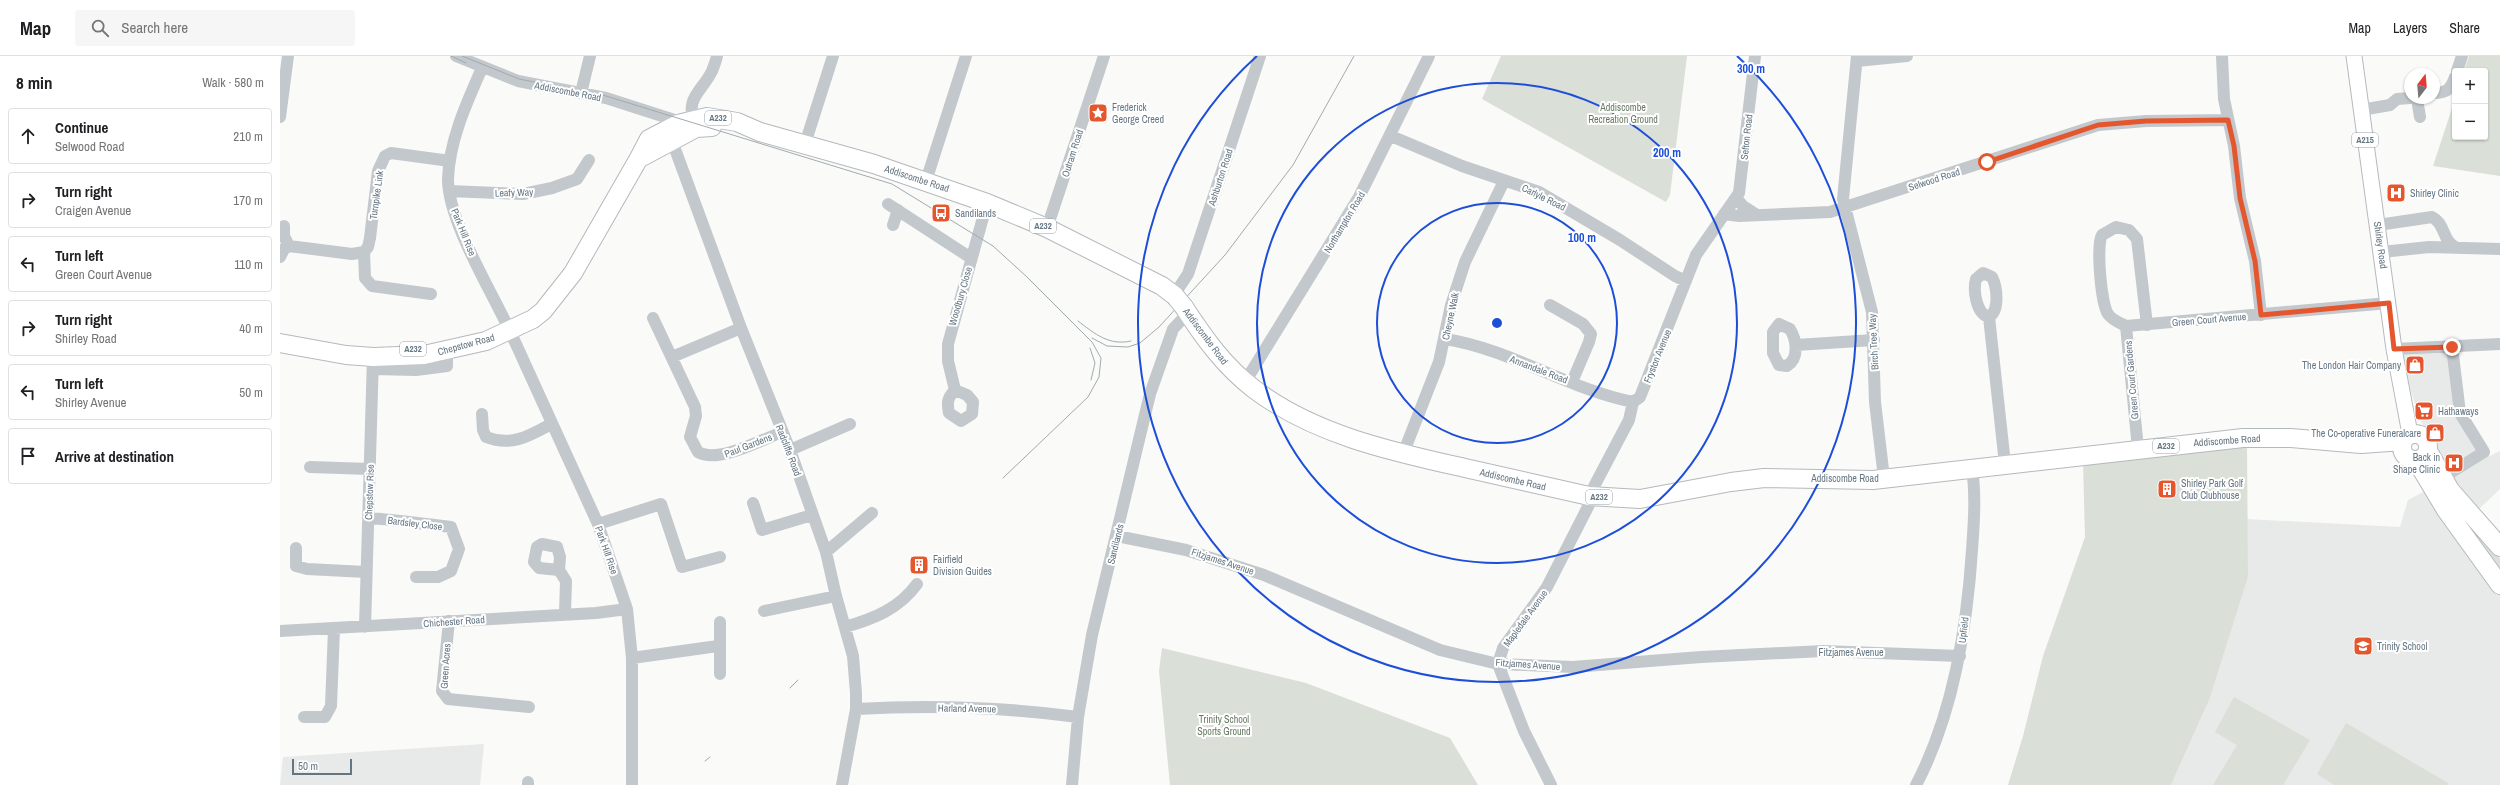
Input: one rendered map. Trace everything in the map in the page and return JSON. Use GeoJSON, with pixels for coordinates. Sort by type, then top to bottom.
{"type":"FeatureCollection","features":[{"type":"Feature","properties":{"kind":"highway","name":"Addiscombe Road"},"geometry":{"type":"LineString","coordinates":[[669,135],[691,123],[720,118],[737,122],[753,130],[805,144],[926,181],[987,202],[1047,228],[1162,286],[1180,303],[1219,356],[1245,382],[1273,403],[1295,415],[1348,436],[1403,454],[1591,496],[1620,500],[1650,498],[1730,482],[1764,478],[1850,480],[1884,478],[2138,449],[2260,437],[2413,449]]}},
{"type":"Feature","properties":{"kind":"highway","name":"Chepstow Road"},"geometry":{"type":"LineString","coordinates":[[316,348],[394,350],[437,346],[533,319],[543,312],[578,264],[639,158],[648,139],[669,135]]}},
{"type":"Feature","properties":{"kind":"highway","name":"Chepstow Road"},"geometry":{"type":"LineString","coordinates":[[280,343],[316,348],[373,363],[447,351],[486,341],[508,327]]}},
{"type":"Feature","properties":{"kind":"highway","name":"Shirley Road"},"geometry":{"type":"LineString","coordinates":[[2413,449],[2442,478],[2454,496],[2500,547]]}},
{"type":"Feature","properties":{"kind":"highway","name":"Shirley Road"},"geometry":{"type":"LineString","coordinates":[[2413,449],[2446,510],[2500,585]]}},
{"type":"Feature","properties":{"kind":"main road","name":"Shirley Road"},"geometry":{"type":"LineString","coordinates":[[2354,56],[2389,303],[2394,349],[2413,449]]}},
{"type":"Feature","properties":{"kind":"street"},"geometry":{"type":"LineString","coordinates":[[280,117],[288,56]]}},
{"type":"Feature","properties":{"kind":"street","name":"Addiscombe Road"},"geometry":{"type":"LineString","coordinates":[[456,56],[482,68],[518,81],[582,87],[612,100],[691,123]]}},
{"type":"Feature","properties":{"kind":"street"},"geometry":{"type":"LineString","coordinates":[[582,87],[590,56]]}},
{"type":"Feature","properties":{"kind":"street"},"geometry":{"type":"LineString","coordinates":[[691,123],[694,95],[712,72],[717,56]]}},
{"type":"Feature","properties":{"kind":"street"},"geometry":{"type":"LineString","coordinates":[[805,144],[833,56]]}},
{"type":"Feature","properties":{"kind":"street"},"geometry":{"type":"LineString","coordinates":[[926,181],[966,56]]}},
{"type":"Feature","properties":{"kind":"street","name":"Outram Road"},"geometry":{"type":"LineString","coordinates":[[1047,228],[1104,56]]}},
{"type":"Feature","properties":{"kind":"street","name":"Ashburton Road"},"geometry":{"type":"LineString","coordinates":[[1180,303],[1188,274],[1260,56]]}},
{"type":"Feature","properties":{"kind":"street","name":"Northampton Road"},"geometry":{"type":"LineString","coordinates":[[1245,382],[1359,197],[1391,136],[1429,56]]}},
{"type":"Feature","properties":{"kind":"street","name":"Sefton Road"},"geometry":{"type":"LineString","coordinates":[[1724,214],[1736,198],[1741,183],[1755,56]]}},
{"type":"Feature","properties":{"kind":"street"},"geometry":{"type":"LineString","coordinates":[[1857,59],[1907,56]]}},
{"type":"Feature","properties":{"kind":"street"},"geometry":{"type":"LineString","coordinates":[[2222,56],[2223,90],[2234,146],[2240,198],[2255,261],[2261,315]]}},
{"type":"Feature","properties":{"kind":"street"},"geometry":{"type":"LineString","coordinates":[[2458,68],[2462,56]]}},
{"type":"Feature","properties":{"kind":"street","name":"Birch Tree Way"},"geometry":{"type":"LineString","coordinates":[[1857,59],[1843,183],[1844,208],[1868,290],[1874,340],[1875,402],[1884,478]]}},
{"type":"Feature","properties":{"kind":"street","name":"Park Hill Rise"},"geometry":{"type":"LineString","coordinates":[[482,68],[455,139],[450,161],[450,192],[456,217],[598,524],[627,609],[632,658],[632,785]]}},
{"type":"Feature","properties":{"kind":"street"},"geometry":{"type":"LineString","coordinates":[[2440,93],[2444,93],[2451,88],[2452,85]]}},
{"type":"Feature","properties":{"kind":"street"},"geometry":{"type":"LineString","coordinates":[[2361,110],[2390,105],[2397,99],[2404,99]]}},
{"type":"Feature","properties":{"kind":"street"},"geometry":{"type":"LineString","coordinates":[[2416,104],[2420,118]]}},
{"type":"Feature","properties":{"kind":"street","name":"Selwood Road"},"geometry":{"type":"LineString","coordinates":[[1724,214],[1739,216],[1818,214],[1844,208],[2098,126],[2146,121],[2228,120]]}},
{"type":"Feature","properties":{"kind":"street","name":"Radcliffe Road"},"geometry":{"type":"LineString","coordinates":[[669,135],[741,328],[790,450],[826,552],[836,596],[853,656],[856,709],[842,785]]}},
{"type":"Feature","properties":{"kind":"street","name":"Carlyle Road"},"geometry":{"type":"LineString","coordinates":[[1391,136],[1462,166],[1546,196],[1675,276],[1686,281]]}},
{"type":"Feature","properties":{"kind":"street","name":"Turnpike Link"},"geometry":{"type":"LineString","coordinates":[[431,294],[372,286],[365,278],[364,252],[369,242],[378,171],[385,156],[391,154],[450,161]]}},
{"type":"Feature","properties":{"kind":"street","name":"Leafy Way"},"geometry":{"type":"LineString","coordinates":[[450,192],[522,194],[552,188],[574,182],[589,160]]}},
{"type":"Feature","properties":{"kind":"street","name":"Cheyne Walk"},"geometry":{"type":"LineString","coordinates":[[1403,454],[1436,372],[1445,339],[1451,305],[1466,261],[1504,181]]}},
{"type":"Feature","properties":{"kind":"street"},"geometry":{"type":"LineString","coordinates":[[1736,198],[1743,206],[1757,215]]}},
{"type":"Feature","properties":{"kind":"street","name":"Woodbury Close"},"geometry":{"type":"LineString","coordinates":[[955,390],[949,368],[948,344],[987,202]]}},
{"type":"Feature","properties":{"kind":"street"},"geometry":{"type":"LineString","coordinates":[[893,225],[893,207],[971,258]]}},
{"type":"Feature","properties":{"kind":"street","name":"Fryston Avenue"},"geometry":{"type":"LineString","coordinates":[[1591,496],[1629,420],[1633,402],[1640,397],[1700,247],[1724,214]]}},
{"type":"Feature","properties":{"kind":"street"},"geometry":{"type":"LineString","coordinates":[[2378,225],[2429,217],[2438,220],[2448,242],[2457,248]]}},
{"type":"Feature","properties":{"kind":"street"},"geometry":{"type":"LineString","coordinates":[[284,226],[284,236],[289,246]]}},
{"type":"Feature","properties":{"kind":"street","name":"Green Court Gardens"},"geometry":{"type":"LineString","coordinates":[[2138,449],[2126,326],[2112,318],[2106,309],[2099,258],[2100,238],[2105,232],[2116,227],[2129,230],[2137,240],[2147,325]]}},
{"type":"Feature","properties":{"kind":"street"},"geometry":{"type":"LineString","coordinates":[[2429,247],[2438,243],[2444,232]]}},
{"type":"Feature","properties":{"kind":"street"},"geometry":{"type":"LineString","coordinates":[[280,257],[284,249],[289,246],[352,254],[364,252]]}},
{"type":"Feature","properties":{"kind":"street"},"geometry":{"type":"LineString","coordinates":[[2382,252],[2429,247],[2500,250]]}},
{"type":"Feature","properties":{"kind":"street","name":"Sandilands"},"geometry":{"type":"LineString","coordinates":[[1072,785],[1078,717],[1092,635],[1150,394],[1171,333],[1178,322],[1180,303]]}},
{"type":"Feature","properties":{"kind":"street","name":"Green Court Avenue"},"geometry":{"type":"LineString","coordinates":[[2126,326],[2389,303]]}},
{"type":"Feature","properties":{"kind":"street"},"geometry":{"type":"LineString","coordinates":[[1550,305],[1583,324],[1591,334],[1572,382]]}},
{"type":"Feature","properties":{"kind":"street"},"geometry":{"type":"LineString","coordinates":[[1989,317],[2005,464]]}},
{"type":"Feature","properties":{"kind":"street","name":"Paul Gardens"},"geometry":{"type":"LineString","coordinates":[[653,318],[695,407],[696,416],[690,437],[698,452],[711,457],[723,455],[782,432]]}},
{"type":"Feature","properties":{"kind":"street"},"geometry":{"type":"LineString","coordinates":[[672,357],[741,328]]}},
{"type":"Feature","properties":{"kind":"street","name":"Annandale Road"},"geometry":{"type":"LineString","coordinates":[[1445,339],[1504,356],[1572,382],[1633,402]]}},
{"type":"Feature","properties":{"kind":"street"},"geometry":{"type":"LineString","coordinates":[[1796,345],[1874,340]]}},
{"type":"Feature","properties":{"kind":"street"},"geometry":{"type":"LineString","coordinates":[[2394,349],[2500,344]]}},
{"type":"Feature","properties":{"kind":"street"},"geometry":{"type":"LineString","coordinates":[[2442,478],[2484,452],[2460,413],[2452,347]]}},
{"type":"Feature","properties":{"kind":"street","name":"Chepstow Rise"},"geometry":{"type":"LineString","coordinates":[[365,627],[373,363]]}},
{"type":"Feature","properties":{"kind":"street"},"geometry":{"type":"LineString","coordinates":[[482,414],[483,430],[486,437],[500,440],[521,440],[551,424]]}},
{"type":"Feature","properties":{"kind":"street"},"geometry":{"type":"LineString","coordinates":[[790,450],[850,424]]}},
{"type":"Feature","properties":{"kind":"street"},"geometry":{"type":"LineString","coordinates":[[310,467],[370,469]]}},
{"type":"Feature","properties":{"kind":"street","name":"Upfield"},"geometry":{"type":"LineString","coordinates":[[1916,785],[1930,758],[1960,656],[1972,548],[1976,493],[1972,468]]}},
{"type":"Feature","properties":{"kind":"street","name":"Mapledale Avenue"},"geometry":{"type":"LineString","coordinates":[[1498,664],[1503,648],[1547,587],[1591,496]]}},
{"type":"Feature","properties":{"kind":"street"},"geometry":{"type":"LineString","coordinates":[[753,503],[762,530],[812,515]]}},
{"type":"Feature","properties":{"kind":"street"},"geometry":{"type":"LineString","coordinates":[[598,524],[661,504],[682,567],[720,557]]}},
{"type":"Feature","properties":{"kind":"street"},"geometry":{"type":"LineString","coordinates":[[826,552],[872,513]]}},
{"type":"Feature","properties":{"kind":"street","name":"Bardsley Close"},"geometry":{"type":"LineString","coordinates":[[369,518],[408,520],[421,525],[451,527],[459,549],[451,570],[438,577],[416,577]]}},
{"type":"Feature","properties":{"kind":"street","name":"Fitzjames Avenue"},"geometry":{"type":"LineString","coordinates":[[1117,536],[1186,550],[1264,575],[1440,650],[1498,664],[1573,667],[1701,657],[1823,652],[1960,656]]}},
{"type":"Feature","properties":{"kind":"street"},"geometry":{"type":"LineString","coordinates":[[296,548],[296,566],[307,569],[366,572]]}},
{"type":"Feature","properties":{"kind":"street"},"geometry":{"type":"LineString","coordinates":[[559,570],[566,581],[565,614]]}},
{"type":"Feature","properties":{"kind":"street"},"geometry":{"type":"LineString","coordinates":[[845,628],[875,618],[907,598],[917,584]]}},
{"type":"Feature","properties":{"kind":"street"},"geometry":{"type":"LineString","coordinates":[[764,611],[836,596]]}},
{"type":"Feature","properties":{"kind":"street","name":"Chichester Road"},"geometry":{"type":"LineString","coordinates":[[280,631],[334,629],[627,609]]}},
{"type":"Feature","properties":{"kind":"street","name":"Green Acres"},"geometry":{"type":"LineString","coordinates":[[449,621],[442,691],[448,699],[529,708]]}},
{"type":"Feature","properties":{"kind":"street"},"geometry":{"type":"LineString","coordinates":[[720,622],[718,646],[720,674]]}},
{"type":"Feature","properties":{"kind":"street"},"geometry":{"type":"LineString","coordinates":[[304,717],[326,717],[331,706],[334,629]]}},
{"type":"Feature","properties":{"kind":"street"},"geometry":{"type":"LineString","coordinates":[[632,658],[718,646]]}},
{"type":"Feature","properties":{"kind":"street"},"geometry":{"type":"LineString","coordinates":[[1498,664],[1524,731],[1551,785]]}},
{"type":"Feature","properties":{"kind":"street","name":"Harland Avenue"},"geometry":{"type":"LineString","coordinates":[[856,709],[959,708],[1026,710],[1078,717]]}},
{"type":"Feature","properties":{"kind":"shaded area"},"geometry":{"type":"Polygon","coordinates":[[[2456,349],[2462,410],[2488,457],[2500,451],[2500,489],[2479,509],[2447,471],[2421,421],[2409,386],[2402,350],[2456,349]]]}},
{"type":"Feature","properties":{"kind":"shaded area","name":"Trinity School"},"geometry":{"type":"Polygon","coordinates":[[[2429,489],[2500,594],[2500,785],[2171,785],[2210,698],[2248,577],[2247,519],[2400,527],[2408,500],[2429,489]]]}},
{"type":"Feature","properties":{"kind":"shaded area"},"geometry":{"type":"Polygon","coordinates":[[[484,744],[480,785],[280,785],[283,757],[484,744]]]}},
{"type":"Feature","properties":{"kind":"green space","name":"Addiscombe Recreation Ground"},"geometry":{"type":"Polygon","coordinates":[[[1501,56],[1687,56],[1670,195],[1666,202],[1482,99],[1501,56]]]}},
{"type":"Feature","properties":{"kind":"green space"},"geometry":{"type":"Polygon","coordinates":[[[2469,56],[2500,56],[2500,176],[2433,166],[2452,108],[2452,140],[2488,140],[2488,68],[2465,68],[2469,56]]]}},
{"type":"Feature","properties":{"kind":"green space"},"geometry":{"type":"Polygon","coordinates":[[[2247,446],[2248,577],[2210,698],[2171,785],[2008,785],[2023,736],[2043,656],[2085,537],[2083,462],[2247,446]]]}},
{"type":"Feature","properties":{"kind":"green space"},"geometry":{"type":"Polygon","coordinates":[[[2446,493],[2487,540],[2500,559],[2500,578],[2446,493]]]}},
{"type":"Feature","properties":{"kind":"green space","name":"Trinity School Sports Ground"},"geometry":{"type":"Polygon","coordinates":[[[1162,648],[1306,683],[1450,738],[1478,785],[1170,785],[1159,671],[1162,648]]]}},
{"type":"Feature","properties":{"kind":"green space"},"geometry":{"type":"Polygon","coordinates":[[[2234,697],[2310,740],[2283,785],[2213,785],[2237,745],[2215,732],[2234,697]]]}},
{"type":"Feature","properties":{"kind":"green space"},"geometry":{"type":"Polygon","coordinates":[[[2346,723],[2448,783],[2447,785],[2334,785],[2317,774],[2346,723]]]}},
{"type":"Feature","properties":{"kind":"tram line"},"geometry":{"type":"LineString","coordinates":[[451,56],[466,63]]}},
{"type":"Feature","properties":{"kind":"tram line"},"geometry":{"type":"LineString","coordinates":[[462,56],[519,79],[606,96],[892,184],[993,246],[1027,277],[1092,342],[1101,358],[1099,377],[1088,397],[1003,478]]}},
{"type":"Feature","properties":{"kind":"tram line"},"geometry":{"type":"LineString","coordinates":[[1092,338],[1107,346],[1128,347],[1140,343],[1159,327],[1225,255],[1293,165],[1354,56]]}},
{"type":"Feature","properties":{"kind":"tram line"},"geometry":{"type":"LineString","coordinates":[[539,88],[580,95]]}},
{"type":"Feature","properties":{"kind":"tram line"},"geometry":{"type":"LineString","coordinates":[[1078,321],[1103,338],[1116,342],[1131,341]]}},
{"type":"Feature","properties":{"kind":"tram line"},"geometry":{"type":"LineString","coordinates":[[1090,348],[1095,363],[1091,380]]}},
{"type":"Feature","properties":{"kind":"tram line"},"geometry":{"type":"LineString","coordinates":[[790,688],[798,680]]}},
{"type":"Feature","properties":{"kind":"tram line"},"geometry":{"type":"LineString","coordinates":[[705,761],[710,757]]}},
{"type":"Feature","properties":{"kind":"place","name":"Frederick George Creed"},"geometry":{"type":"Point","coordinates":[1098,113]}},
{"type":"Feature","properties":{"kind":"place","name":"Shirley Clinic"},"geometry":{"type":"Point","coordinates":[2396,193]}},
{"type":"Feature","properties":{"kind":"place","name":"Sandilands"},"geometry":{"type":"Point","coordinates":[941,213]}},
{"type":"Feature","properties":{"kind":"place","name":"The London Hair Company"},"geometry":{"type":"Point","coordinates":[2415,365]}},
{"type":"Feature","properties":{"kind":"place","name":"Hathaways"},"geometry":{"type":"Point","coordinates":[2424,411]}},
{"type":"Feature","properties":{"kind":"place","name":"The Co-operative Funeralcare"},"geometry":{"type":"Point","coordinates":[2435,433]}},
{"type":"Feature","properties":{"kind":"place","name":"Back in Shape Clinic"},"geometry":{"type":"Point","coordinates":[2454,463]}},
{"type":"Feature","properties":{"kind":"place","name":"Shirley Park Golf Club Clubhouse"},"geometry":{"type":"Point","coordinates":[2167,489]}},
{"type":"Feature","properties":{"kind":"place","name":"Fairfield Division Guides"},"geometry":{"type":"Point","coordinates":[919,565]}},
{"type":"Feature","properties":{"kind":"place","name":"Trinity School"},"geometry":{"type":"Point","coordinates":[2363,646]}},
{"type":"Feature","properties":{"kind":"route"},"geometry":{"type":"LineString","coordinates":[[1987,162],[2098,125],[2146,121],[2219,122],[2228,120],[2234,146],[2240,198],[2255,261],[2261,315],[2389,303],[2394,349],[2452,347]]}}]}
